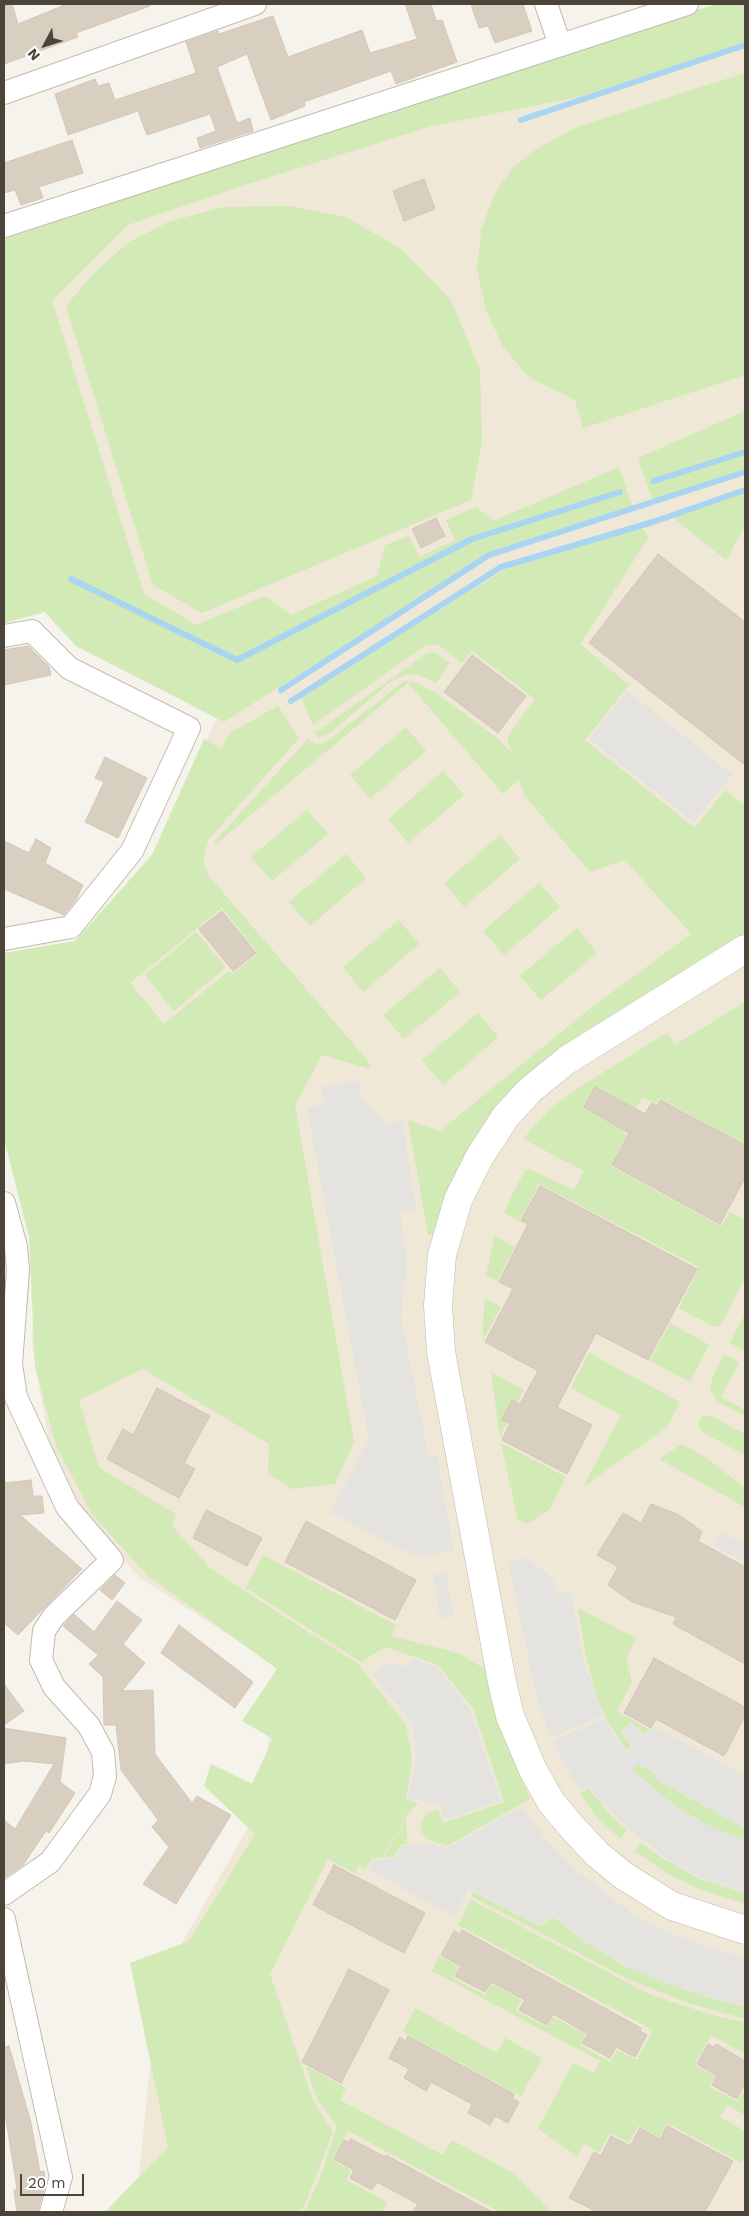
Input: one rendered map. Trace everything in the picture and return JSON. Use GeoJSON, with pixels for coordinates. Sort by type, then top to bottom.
{"type":"FeatureCollection","features":[{"type":"Feature","properties":{"kind":"street"},"geometry":{"type":"LineString","coordinates":[[4,93],[255,4]]}},
{"type":"Feature","properties":{"kind":"street"},"geometry":{"type":"LineString","coordinates":[[546,4],[560,45]]}},
{"type":"Feature","properties":{"kind":"street"},"geometry":{"type":"LineString","coordinates":[[4,226],[687,4]]}},
{"type":"Feature","properties":{"kind":"street"},"geometry":{"type":"LineString","coordinates":[[4,636],[32,631],[69,668],[189,728],[132,851],[71,927],[4,939]]}},
{"type":"Feature","properties":{"kind":"street"},"geometry":{"type":"LineString","coordinates":[[745,949],[567,1060],[530,1090],[511,1110],[483,1149],[458,1200],[442,1254],[438,1305],[442,1358],[502,1682],[510,1716],[533,1770],[551,1802],[571,1826],[597,1854],[624,1876],[672,1906],[745,1930]]}},
{"type":"Feature","properties":{"kind":"street"},"geometry":{"type":"LineString","coordinates":[[4,1203],[16,1247],[11,1269],[11,1364],[16,1398],[67,1507],[112,1560],[54,1616],[44,1632],[41,1660],[54,1687],[89,1726],[103,1752],[104,1776],[100,1794],[50,1862],[4,1894]]}},
{"type":"Feature","properties":{"kind":"street"},"geometry":{"type":"LineString","coordinates":[[4,1919],[61,2177],[51,2212]]}},
{"type":"Feature","properties":{"kind":"shaded area"},"geometry":{"type":"Polygon","coordinates":[[[745,4],[745,2212],[139,2212],[137,2197],[158,1985],[255,1815],[282,1669],[140,1578],[89,1523],[50,1447],[32,1345],[36,1231],[72,950],[156,856],[218,715],[80,643],[4,245],[745,4]]]}},
{"type":"Feature","properties":{"kind":"shaded area"},"geometry":{"type":"Polygon","coordinates":[[[627,691],[732,774],[694,822],[589,739],[627,691]]]}},
{"type":"Feature","properties":{"kind":"shaded area"},"geometry":{"type":"Polygon","coordinates":[[[359,1081],[362,1099],[385,1124],[403,1122],[416,1209],[400,1212],[407,1260],[401,1316],[429,1457],[437,1456],[454,1551],[418,1557],[330,1512],[369,1440],[307,1108],[325,1104],[321,1087],[359,1081]]]}},
{"type":"Feature","properties":{"kind":"shaded area"},"geometry":{"type":"Polygon","coordinates":[[[722,1532],[745,1545],[745,1562],[714,1546],[722,1532]]]}},
{"type":"Feature","properties":{"kind":"shaded area"},"geometry":{"type":"Polygon","coordinates":[[[527,1558],[554,1580],[556,1594],[571,1592],[582,1656],[603,1716],[551,1737],[538,1703],[508,1562],[527,1558]]]}},
{"type":"Feature","properties":{"kind":"shaded area"},"geometry":{"type":"Polygon","coordinates":[[[446,1573],[454,1615],[440,1618],[433,1575],[446,1573]]]}},
{"type":"Feature","properties":{"kind":"shaded area"},"geometry":{"type":"Polygon","coordinates":[[[411,1658],[437,1667],[470,1710],[501,1801],[445,1820],[439,1804],[408,1798],[416,1759],[412,1723],[372,1674],[384,1664],[409,1666],[411,1658]]]}},
{"type":"Feature","properties":{"kind":"shaded area"},"geometry":{"type":"Polygon","coordinates":[[[604,1719],[626,1753],[633,1747],[621,1733],[633,1723],[645,1737],[655,1727],[745,1775],[745,1828],[655,1778],[657,1775],[637,1764],[632,1769],[659,1794],[690,1816],[745,1840],[745,1892],[704,1879],[670,1861],[619,1820],[588,1786],[581,1791],[552,1741],[604,1719]]]}},
{"type":"Feature","properties":{"kind":"shaded area"},"geometry":{"type":"Polygon","coordinates":[[[522,1807],[543,1836],[570,1865],[631,1913],[656,1927],[698,1944],[745,1958],[745,2005],[727,2002],[677,1987],[633,1969],[589,1944],[553,1916],[539,1925],[469,1889],[454,1916],[368,1870],[372,1860],[396,1858],[402,1846],[432,1844],[447,1848],[522,1807]]]}},
{"type":"Feature","properties":{"kind":"green space"},"geometry":{"type":"Polygon","coordinates":[[[716,4],[745,4],[745,43],[579,97],[432,126],[242,186],[128,225],[52,301],[144,594],[196,625],[265,596],[291,615],[377,576],[385,545],[409,536],[419,557],[455,540],[446,520],[476,507],[493,521],[619,467],[632,506],[492,551],[224,722],[76,646],[45,612],[4,623],[4,239],[424,98],[716,4]]]}},
{"type":"Feature","properties":{"kind":"green space"},"geometry":{"type":"Polygon","coordinates":[[[745,73],[745,375],[583,428],[575,400],[530,378],[503,347],[486,310],[477,270],[481,231],[494,195],[512,168],[538,148],[577,127],[745,73]]]}},
{"type":"Feature","properties":{"kind":"green space"},"geometry":{"type":"Polygon","coordinates":[[[290,206],[346,217],[401,249],[451,300],[480,370],[482,442],[471,500],[202,613],[153,585],[66,306],[95,272],[129,242],[168,222],[223,207],[290,206]]]}},
{"type":"Feature","properties":{"kind":"green space"},"geometry":{"type":"Polygon","coordinates":[[[745,411],[745,470],[653,502],[638,458],[745,411]]]}},
{"type":"Feature","properties":{"kind":"green space"},"geometry":{"type":"Polygon","coordinates":[[[745,491],[745,526],[726,560],[671,516],[745,491]]]}},
{"type":"Feature","properties":{"kind":"green space"},"geometry":{"type":"Polygon","coordinates":[[[642,528],[649,537],[580,644],[629,685],[585,740],[695,828],[725,790],[745,806],[745,933],[579,1035],[532,1070],[510,1091],[479,1131],[453,1181],[435,1236],[428,1235],[408,1120],[440,1131],[592,1007],[691,934],[625,860],[590,872],[524,795],[519,779],[503,794],[408,683],[216,844],[214,842],[308,739],[317,745],[328,741],[404,681],[416,683],[436,693],[497,738],[511,752],[507,737],[535,699],[472,651],[462,663],[437,644],[424,646],[313,725],[300,695],[506,569],[642,528]]]}},
{"type":"Feature","properties":{"kind":"green space"},"geometry":{"type":"Polygon","coordinates":[[[434,652],[450,663],[436,683],[419,675],[407,674],[389,683],[329,734],[319,737],[316,735],[315,733],[426,654],[434,652]]]}},
{"type":"Feature","properties":{"kind":"green space"},"geometry":{"type":"Polygon","coordinates":[[[278,706],[299,738],[208,840],[203,861],[208,875],[369,1062],[370,1069],[322,1055],[295,1105],[354,1442],[335,1484],[292,1489],[268,1473],[269,1444],[143,1369],[79,1400],[99,1468],[176,1514],[172,1526],[211,1569],[358,1664],[406,1725],[412,1759],[402,1826],[384,1853],[384,1857],[371,1859],[366,1869],[359,1865],[355,1873],[328,1859],[270,1974],[313,2101],[333,2132],[303,2209],[299,2212],[105,2212],[168,2147],[130,1963],[189,1941],[255,1834],[204,1786],[211,1764],[252,1784],[273,1739],[242,1721],[277,1669],[147,1575],[91,1513],[56,1445],[35,1367],[29,1237],[4,1139],[4,953],[75,941],[152,855],[204,739],[221,749],[230,733],[278,706]],[[222,908],[130,983],[164,1024],[229,971],[232,974],[258,953],[222,908]]]}},
{"type":"Feature","properties":{"kind":"green space"},"geometry":{"type":"Polygon","coordinates":[[[406,727],[426,751],[370,799],[350,775],[406,727]]]}},
{"type":"Feature","properties":{"kind":"green space"},"geometry":{"type":"Polygon","coordinates":[[[443,771],[464,795],[408,843],[388,819],[443,771]]]}},
{"type":"Feature","properties":{"kind":"green space"},"geometry":{"type":"Polygon","coordinates":[[[307,810],[328,834],[272,881],[251,857],[307,810]]]}},
{"type":"Feature","properties":{"kind":"green space"},"geometry":{"type":"Polygon","coordinates":[[[500,835],[520,859],[464,907],[444,883],[500,835]]]}},
{"type":"Feature","properties":{"kind":"green space"},"geometry":{"type":"Polygon","coordinates":[[[346,854],[366,878],[310,926],[289,902],[346,854]]]}},
{"type":"Feature","properties":{"kind":"green space"},"geometry":{"type":"Polygon","coordinates":[[[539,883],[560,907],[504,955],[483,931],[539,883]]]}},
{"type":"Feature","properties":{"kind":"green space"},"geometry":{"type":"Polygon","coordinates":[[[399,920],[419,944],[363,992],[343,967],[399,920]]]}},
{"type":"Feature","properties":{"kind":"green space"},"geometry":{"type":"Polygon","coordinates":[[[577,928],[597,953],[541,1000],[520,976],[577,928]]]}},
{"type":"Feature","properties":{"kind":"green space"},"geometry":{"type":"Polygon","coordinates":[[[196,932],[226,967],[174,1011],[145,975],[196,932]]]}},
{"type":"Feature","properties":{"kind":"green space"},"geometry":{"type":"Polygon","coordinates":[[[440,968],[460,992],[404,1039],[383,1015],[440,968]]]}},
{"type":"Feature","properties":{"kind":"green space"},"geometry":{"type":"Polygon","coordinates":[[[745,1002],[745,1144],[659,1098],[656,1104],[642,1097],[623,1132],[627,1134],[611,1166],[721,1226],[730,1212],[745,1220],[745,1277],[721,1325],[714,1327],[679,1308],[699,1267],[539,1184],[520,1221],[504,1213],[525,1171],[529,1169],[574,1190],[584,1171],[523,1139],[548,1111],[572,1092],[668,1032],[675,1045],[745,1002]]]}},
{"type":"Feature","properties":{"kind":"green space"},"geometry":{"type":"Polygon","coordinates":[[[478,1013],[498,1037],[443,1085],[422,1060],[478,1013]]]}},
{"type":"Feature","properties":{"kind":"green space"},"geometry":{"type":"Polygon","coordinates":[[[495,1236],[515,1247],[497,1281],[486,1275],[495,1236]]]}},
{"type":"Feature","properties":{"kind":"green space"},"geometry":{"type":"Polygon","coordinates":[[[485,1298],[501,1307],[483,1340],[483,1323],[485,1298]]]}},
{"type":"Feature","properties":{"kind":"green space"},"geometry":{"type":"Polygon","coordinates":[[[745,1314],[745,1351],[730,1343],[745,1314]]]}},
{"type":"Feature","properties":{"kind":"green space"},"geometry":{"type":"Polygon","coordinates":[[[670,1323],[709,1345],[690,1382],[650,1361],[670,1323]]]}},
{"type":"Feature","properties":{"kind":"green space"},"geometry":{"type":"Polygon","coordinates":[[[589,1353],[680,1402],[667,1427],[583,1487],[621,1415],[571,1388],[589,1353]]]}},
{"type":"Feature","properties":{"kind":"green space"},"geometry":{"type":"Polygon","coordinates":[[[724,1354],[739,1362],[721,1397],[745,1410],[745,1416],[718,1402],[710,1389],[712,1379],[724,1354]]]}},
{"type":"Feature","properties":{"kind":"green space"},"geometry":{"type":"Polygon","coordinates":[[[491,1372],[524,1390],[500,1437],[495,1401],[491,1372]]]}},
{"type":"Feature","properties":{"kind":"green space"},"geometry":{"type":"Polygon","coordinates":[[[702,1416],[711,1416],[745,1434],[745,1455],[702,1432],[698,1424],[702,1416]]]}},
{"type":"Feature","properties":{"kind":"green space"},"geometry":{"type":"Polygon","coordinates":[[[501,1443],[566,1477],[550,1509],[527,1524],[518,1520],[501,1443]]]}},
{"type":"Feature","properties":{"kind":"green space"},"geometry":{"type":"Polygon","coordinates":[[[682,1444],[707,1458],[745,1488],[745,1507],[659,1459],[682,1444]]]}},
{"type":"Feature","properties":{"kind":"green space"},"geometry":{"type":"Polygon","coordinates":[[[263,1555],[396,1625],[391,1636],[458,1653],[485,1669],[497,1720],[530,1799],[447,1846],[429,1840],[422,1833],[421,1823],[426,1814],[438,1809],[443,1823],[504,1802],[473,1708],[438,1665],[386,1647],[361,1662],[246,1588],[263,1555]]]}},
{"type":"Feature","properties":{"kind":"green space"},"geometry":{"type":"Polygon","coordinates":[[[578,1608],[636,1638],[626,1659],[632,1682],[617,1711],[650,1730],[644,1735],[632,1722],[620,1732],[631,1746],[626,1750],[605,1717],[597,1697],[586,1657],[578,1608]]]}},
{"type":"Feature","properties":{"kind":"green space"},"geometry":{"type":"Polygon","coordinates":[[[637,1763],[657,1775],[655,1779],[745,1828],[745,1840],[707,1825],[675,1806],[631,1769],[637,1763]]]}},
{"type":"Feature","properties":{"kind":"green space"},"geometry":{"type":"Polygon","coordinates":[[[588,1788],[613,1818],[627,1830],[621,1839],[599,1820],[580,1794],[588,1788]]]}},
{"type":"Feature","properties":{"kind":"green space"},"geometry":{"type":"Polygon","coordinates":[[[406,1800],[418,1803],[406,1816],[407,1844],[402,1844],[394,1857],[385,1858],[385,1853],[403,1826],[406,1800]]]}},
{"type":"Feature","properties":{"kind":"green space"},"geometry":{"type":"Polygon","coordinates":[[[641,1843],[662,1858],[700,1879],[745,1893],[745,1904],[702,1890],[670,1875],[635,1851],[641,1843]]]}},
{"type":"Feature","properties":{"kind":"green space"},"geometry":{"type":"Polygon","coordinates":[[[473,1892],[539,1926],[553,1917],[582,1940],[623,1965],[687,1991],[745,2007],[745,2019],[688,2003],[630,1980],[471,1896],[473,1892]]]}},
{"type":"Feature","properties":{"kind":"green space"},"geometry":{"type":"Polygon","coordinates":[[[471,1900],[651,1995],[715,2016],[745,2022],[745,2054],[711,2035],[694,2065],[715,2076],[710,2087],[738,2102],[743,2092],[745,2093],[745,2115],[727,2105],[720,2117],[745,2131],[745,2157],[742,2163],[667,2123],[659,2137],[638,2126],[629,2143],[610,2133],[600,2153],[584,2144],[577,2156],[538,2129],[573,2063],[594,2073],[600,2061],[432,1971],[439,1956],[459,1966],[453,1978],[485,1995],[491,1984],[522,2000],[516,2011],[547,2027],[553,2017],[586,2034],[580,2045],[610,2062],[617,2050],[637,2060],[653,2030],[458,1925],[471,1900]]]}},
{"type":"Feature","properties":{"kind":"green space"},"geometry":{"type":"Polygon","coordinates":[[[415,2008],[497,2053],[505,2038],[542,2058],[521,2096],[403,2032],[415,2008]]]}},
{"type":"Feature","properties":{"kind":"green space"},"geometry":{"type":"Polygon","coordinates":[[[306,2066],[346,2088],[340,2100],[443,2155],[452,2140],[513,2173],[545,2206],[554,2212],[500,2212],[348,2131],[332,2160],[351,2170],[346,2180],[387,2202],[382,2212],[302,2212],[307,2208],[324,2167],[337,2126],[317,2099],[306,2066]]]}},
{"type":"Feature","properties":{"kind":"building"},"geometry":{"type":"Polygon","coordinates":[[[4,4],[12,4],[18,24],[67,4],[150,4],[150,6],[76,33],[78,37],[4,64],[4,4]]]}},
{"type":"Feature","properties":{"kind":"building"},"geometry":{"type":"Polygon","coordinates":[[[405,4],[431,4],[436,21],[442,20],[457,62],[396,84],[391,71],[304,102],[305,106],[271,120],[247,54],[217,67],[237,123],[250,118],[253,131],[200,148],[197,138],[216,131],[210,114],[147,135],[138,111],[68,135],[55,94],[95,79],[98,86],[109,83],[115,100],[196,73],[186,42],[218,31],[219,34],[273,16],[288,57],[362,30],[370,53],[417,39],[405,4]]]}},
{"type":"Feature","properties":{"kind":"building"},"geometry":{"type":"Polygon","coordinates":[[[471,4],[523,4],[532,31],[495,43],[488,26],[479,28],[471,4]]]}},
{"type":"Feature","properties":{"kind":"building"},"geometry":{"type":"Polygon","coordinates":[[[72,140],[83,173],[39,187],[43,198],[21,205],[15,190],[4,193],[4,163],[72,140]]]}},
{"type":"Feature","properties":{"kind":"building"},"geometry":{"type":"Polygon","coordinates":[[[424,179],[435,209],[404,221],[393,191],[424,179]]]}},
{"type":"Feature","properties":{"kind":"building"},"geometry":{"type":"Polygon","coordinates":[[[436,518],[445,536],[421,548],[412,529],[436,518]]]}},
{"type":"Feature","properties":{"kind":"building"},"geometry":{"type":"Polygon","coordinates":[[[658,554],[745,622],[745,765],[589,643],[658,554]]]}},
{"type":"Feature","properties":{"kind":"building"},"geometry":{"type":"Polygon","coordinates":[[[28,646],[49,667],[51,675],[4,685],[4,650],[28,646]]]}},
{"type":"Feature","properties":{"kind":"building"},"geometry":{"type":"Polygon","coordinates":[[[472,655],[526,696],[498,733],[444,692],[472,655]]]}},
{"type":"Feature","properties":{"kind":"building"},"geometry":{"type":"Polygon","coordinates":[[[105,757],[147,778],[118,838],[85,822],[104,782],[95,778],[105,757]]]}},
{"type":"Feature","properties":{"kind":"building"},"geometry":{"type":"Polygon","coordinates":[[[36,839],[51,848],[45,863],[83,885],[76,900],[64,915],[4,889],[4,841],[29,853],[36,839]]]}},
{"type":"Feature","properties":{"kind":"building"},"geometry":{"type":"Polygon","coordinates":[[[222,911],[256,953],[233,971],[199,929],[222,911]]]}},
{"type":"Feature","properties":{"kind":"building"},"geometry":{"type":"Polygon","coordinates":[[[595,1087],[645,1114],[651,1103],[657,1106],[660,1100],[745,1145],[745,1178],[720,1224],[612,1165],[629,1133],[584,1107],[595,1087]]]}},
{"type":"Feature","properties":{"kind":"building"},"geometry":{"type":"Polygon","coordinates":[[[540,1186],[697,1269],[648,1360],[596,1333],[557,1407],[592,1425],[567,1474],[502,1440],[510,1423],[502,1420],[512,1400],[520,1404],[538,1371],[485,1342],[513,1289],[499,1282],[528,1224],[521,1221],[540,1186]]]}},
{"type":"Feature","properties":{"kind":"building"},"geometry":{"type":"Polygon","coordinates":[[[157,1388],[210,1416],[184,1463],[195,1469],[179,1498],[107,1459],[123,1429],[133,1435],[157,1388]]]}},
{"type":"Feature","properties":{"kind":"building"},"geometry":{"type":"Polygon","coordinates":[[[31,1480],[33,1496],[42,1496],[44,1513],[20,1515],[82,1569],[18,1635],[4,1623],[4,1483],[31,1480]]]}},
{"type":"Feature","properties":{"kind":"building"},"geometry":{"type":"Polygon","coordinates":[[[651,1504],[677,1514],[691,1523],[702,1532],[698,1541],[745,1567],[745,1664],[673,1624],[676,1617],[632,1602],[608,1585],[618,1567],[597,1555],[623,1513],[641,1523],[651,1504]]]}},
{"type":"Feature","properties":{"kind":"building"},"geometry":{"type":"Polygon","coordinates":[[[206,1510],[262,1538],[247,1566],[193,1538],[206,1510]]]}},
{"type":"Feature","properties":{"kind":"building"},"geometry":{"type":"Polygon","coordinates":[[[306,1521],[416,1580],[395,1620],[285,1562],[306,1521]]]}},
{"type":"Feature","properties":{"kind":"building"},"geometry":{"type":"Polygon","coordinates":[[[115,1575],[125,1583],[112,1600],[100,1590],[115,1575]]]}},
{"type":"Feature","properties":{"kind":"building"},"geometry":{"type":"Polygon","coordinates":[[[117,1601],[142,1620],[123,1644],[145,1663],[122,1691],[153,1690],[155,1754],[192,1803],[197,1796],[231,1815],[176,1904],[143,1884],[169,1847],[152,1827],[158,1820],[121,1770],[116,1725],[104,1725],[103,1677],[89,1664],[98,1655],[63,1626],[74,1614],[94,1632],[117,1601]]]}},
{"type":"Feature","properties":{"kind":"building"},"geometry":{"type":"Polygon","coordinates":[[[179,1625],[253,1682],[235,1708],[161,1653],[179,1625]]]}},
{"type":"Feature","properties":{"kind":"building"},"geometry":{"type":"Polygon","coordinates":[[[654,1658],[745,1707],[745,1716],[724,1756],[656,1719],[651,1728],[624,1713],[654,1658]]]}},
{"type":"Feature","properties":{"kind":"building"},"geometry":{"type":"Polygon","coordinates":[[[4,1684],[24,1711],[4,1725],[4,1684]]]}},
{"type":"Feature","properties":{"kind":"building"},"geometry":{"type":"Polygon","coordinates":[[[4,1728],[66,1738],[60,1782],[75,1793],[49,1833],[46,1831],[23,1865],[4,1878],[4,1820],[15,1829],[54,1764],[23,1761],[4,1764],[4,1728]]]}},
{"type":"Feature","properties":{"kind":"building"},"geometry":{"type":"Polygon","coordinates":[[[334,1865],[425,1913],[404,1953],[313,1905],[334,1865]]]}},
{"type":"Feature","properties":{"kind":"building"},"geometry":{"type":"Polygon","coordinates":[[[462,1930],[641,2028],[640,2031],[647,2035],[635,2057],[616,2047],[610,2058],[582,2043],[588,2034],[553,2014],[547,2025],[519,2010],[525,2000],[491,1982],[485,1992],[455,1976],[461,1966],[441,1955],[454,1931],[460,1934],[462,1930]]]}},
{"type":"Feature","properties":{"kind":"building"},"geometry":{"type":"Polygon","coordinates":[[[349,1969],[389,1990],[341,2083],[302,2062],[349,1969]]]}},
{"type":"Feature","properties":{"kind":"building"},"geometry":{"type":"Polygon","coordinates":[[[408,2036],[514,2094],[513,2098],[519,2102],[508,2123],[495,2116],[490,2125],[468,2113],[472,2104],[431,2082],[426,2091],[404,2078],[409,2069],[389,2058],[400,2037],[406,2041],[408,2036]]]}},
{"type":"Feature","properties":{"kind":"building"},"geometry":{"type":"Polygon","coordinates":[[[708,2044],[713,2047],[716,2044],[745,2061],[745,2083],[737,2099],[712,2085],[717,2076],[697,2064],[708,2044]]]}},
{"type":"Feature","properties":{"kind":"building"},"geometry":{"type":"Polygon","coordinates":[[[9,2046],[31,2123],[40,2172],[44,2171],[45,2185],[38,2210],[29,2212],[17,2212],[14,2190],[17,2189],[6,2119],[4,2120],[4,2047],[9,2046]]]}},
{"type":"Feature","properties":{"kind":"building"},"geometry":{"type":"Polygon","coordinates":[[[667,2126],[733,2161],[705,2212],[597,2212],[569,2198],[594,2152],[601,2156],[611,2136],[630,2146],[640,2128],[660,2139],[667,2126]]]}},
{"type":"Feature","properties":{"kind":"building"},"geometry":{"type":"Polygon","coordinates":[[[351,2139],[385,2157],[386,2155],[492,2212],[413,2212],[418,2204],[377,2182],[372,2190],[350,2178],[354,2170],[334,2159],[344,2140],[349,2142],[351,2139]]]}},
{"type":"Feature","properties":{"kind":"waterway"},"geometry":{"type":"LineString","coordinates":[[521,120],[745,45]]}},
{"type":"Feature","properties":{"kind":"waterway"},"geometry":{"type":"LineString","coordinates":[[654,481],[745,452]]}},
{"type":"Feature","properties":{"kind":"waterway"},"geometry":{"type":"LineString","coordinates":[[281,690],[489,555],[745,472]]}},
{"type":"Feature","properties":{"kind":"waterway"},"geometry":{"type":"LineString","coordinates":[[291,701],[501,567],[653,522],[745,490]]}},
{"type":"Feature","properties":{"kind":"waterway"},"geometry":{"type":"LineString","coordinates":[[71,579],[237,660],[472,539],[620,492]]}}]}
